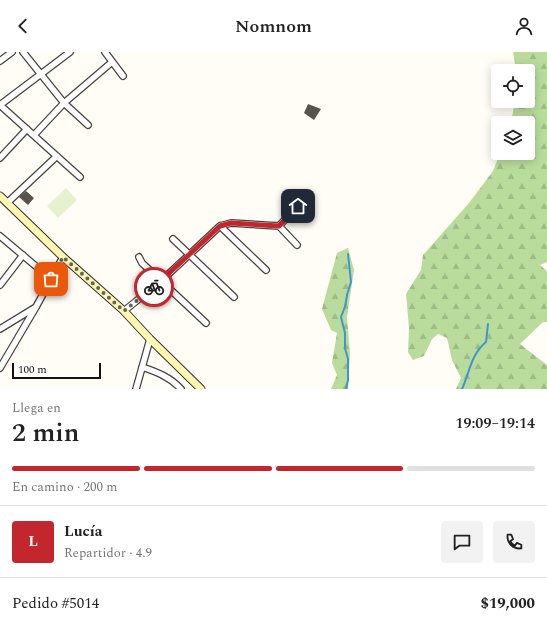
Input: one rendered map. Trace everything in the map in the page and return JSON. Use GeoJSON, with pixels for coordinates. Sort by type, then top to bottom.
{"type":"FeatureCollection","features":[{"type":"Feature","properties":{"kind":"street"},"geometry":{"type":"LineString","coordinates":[[0,61],[12,52]]}},
{"type":"Feature","properties":{"kind":"street"},"geometry":{"type":"LineString","coordinates":[[23,52],[64,102],[88,125]]}},
{"type":"Feature","properties":{"kind":"street"},"geometry":{"type":"LineString","coordinates":[[70,52],[0,105],[80,177]]}},
{"type":"Feature","properties":{"kind":"street"},"geometry":{"type":"LineString","coordinates":[[105,52],[123,76]]}},
{"type":"Feature","properties":{"kind":"street"},"geometry":{"type":"LineString","coordinates":[[34,135],[64,102],[112,62]]}},
{"type":"Feature","properties":{"kind":"street"},"geometry":{"type":"LineString","coordinates":[[0,158],[28,129]]}},
{"type":"Feature","properties":{"kind":"street"},"geometry":{"type":"LineString","coordinates":[[7,203],[57,156]]}},
{"type":"Feature","properties":{"kind":"street"},"geometry":{"type":"LineString","coordinates":[[0,196],[63,257],[124,311],[200,388]]}},
{"type":"Feature","properties":{"kind":"street"},"geometry":{"type":"LineString","coordinates":[[279,226],[298,206]]}},
{"type":"Feature","properties":{"kind":"street"},"geometry":{"type":"LineString","coordinates":[[124,311],[161,281],[220,226],[231,223],[279,226],[297,245]]}},
{"type":"Feature","properties":{"kind":"street"},"geometry":{"type":"LineString","coordinates":[[220,226],[266,270]]}},
{"type":"Feature","properties":{"kind":"street"},"geometry":{"type":"LineString","coordinates":[[0,236],[51,279]]}},
{"type":"Feature","properties":{"kind":"street"},"geometry":{"type":"LineString","coordinates":[[173,239],[234,297]]}},
{"type":"Feature","properties":{"kind":"street"},"geometry":{"type":"LineString","coordinates":[[0,285],[23,255]]}},
{"type":"Feature","properties":{"kind":"street"},"geometry":{"type":"LineString","coordinates":[[0,368],[63,257]]}},
{"type":"Feature","properties":{"kind":"street"},"geometry":{"type":"LineString","coordinates":[[140,257],[142,263],[206,323]]}},
{"type":"Feature","properties":{"kind":"street"},"geometry":{"type":"LineString","coordinates":[[0,329],[36,307]]}},
{"type":"Feature","properties":{"kind":"street"},"geometry":{"type":"LineString","coordinates":[[136,389],[150,339]]}},
{"type":"Feature","properties":{"kind":"street"},"geometry":{"type":"LineString","coordinates":[[142,367],[157,372],[170,379],[181,389]]}},
{"type":"Feature","properties":{"kind":"green space"},"geometry":{"type":"Polygon","coordinates":[[[513,52],[547,52],[547,262],[540,265],[547,271],[547,322],[543,322],[520,344],[547,365],[547,389],[456,389],[461,378],[452,360],[447,338],[438,334],[432,339],[424,356],[413,360],[408,352],[409,328],[406,294],[421,270],[423,255],[469,203],[493,171],[497,160],[535,160],[535,116],[512,116],[514,108],[535,108],[535,64],[515,64],[513,52]]]}},
{"type":"Feature","properties":{"kind":"green space"},"geometry":{"type":"Polygon","coordinates":[[[66,188],[77,200],[58,218],[47,206],[66,188]]]}},
{"type":"Feature","properties":{"kind":"green space"},"geometry":{"type":"Polygon","coordinates":[[[348,248],[354,270],[347,317],[350,353],[348,389],[331,389],[337,375],[332,363],[337,333],[331,330],[322,309],[337,253],[348,248]]]}},
{"type":"Feature","properties":{"kind":"building"},"geometry":{"type":"Polygon","coordinates":[[[308,104],[321,109],[314,120],[304,113],[308,104]]]}},
{"type":"Feature","properties":{"kind":"building"},"geometry":{"type":"Polygon","coordinates":[[[26,191],[34,198],[28,205],[19,197],[26,191]]]}},
{"type":"Feature","properties":{"kind":"waterway"},"geometry":{"type":"LineString","coordinates":[[346,389],[348,380],[348,359],[345,348],[345,333],[341,317],[351,282],[348,254]]}},
{"type":"Feature","properties":{"kind":"waterway"},"geometry":{"type":"LineString","coordinates":[[462,389],[477,352],[486,342],[488,324]]}},
{"type":"Feature","properties":{"kind":"way so far"},"geometry":{"type":"LineString","coordinates":[[51,279],[63,257],[124,311],[154,287]]}},
{"type":"Feature","properties":{"kind":"route"},"geometry":{"type":"LineString","coordinates":[[154,287],[220,226],[231,223],[279,226],[298,206]]}}]}
